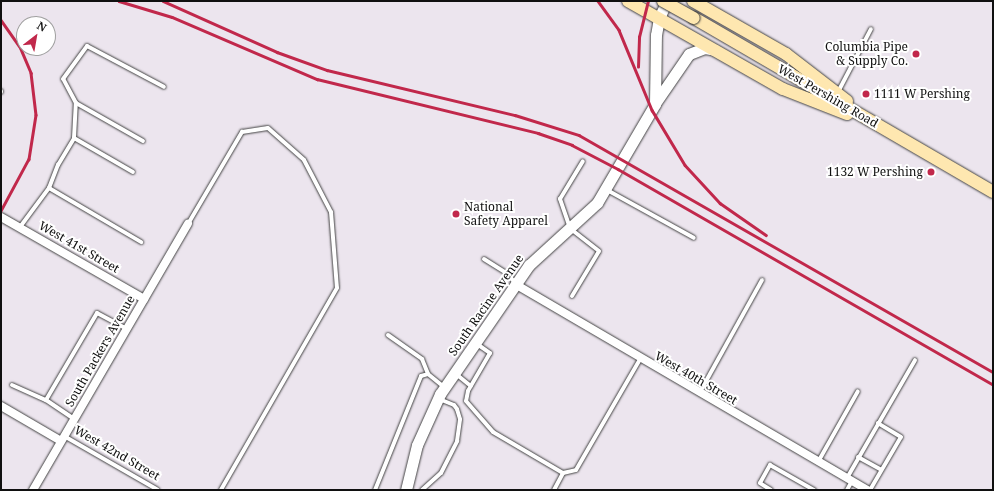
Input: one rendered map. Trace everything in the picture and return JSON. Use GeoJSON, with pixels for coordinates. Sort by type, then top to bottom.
{"type":"FeatureCollection","features":[{"type":"Feature","properties":{"kind":"main road"},"geometry":{"type":"LineString","coordinates":[[628,1],[783,89],[892,133]]}},
{"type":"Feature","properties":{"kind":"main road","name":"West Pershing Road"},"geometry":{"type":"LineString","coordinates":[[663,1],[993,192]]}},
{"type":"Feature","properties":{"kind":"main road"},"geometry":{"type":"LineString","coordinates":[[693,1],[786,54],[892,133]]}},
{"type":"Feature","properties":{"kind":"street","name":"South Racine Avenue"},"geometry":{"type":"LineString","coordinates":[[406,490],[417,445],[444,387],[515,284],[542,250],[570,228],[597,203],[655,104],[656,35],[659,18],[667,1]]}},
{"type":"Feature","properties":{"kind":"street"},"geometry":{"type":"LineString","coordinates":[[655,104],[688,54],[705,48],[717,51]]}},
{"type":"Feature","properties":{"kind":"street","name":"West 41st Street"},"geometry":{"type":"LineString","coordinates":[[1,217],[144,299]]}},
{"type":"Feature","properties":{"kind":"street","name":"South Packers Avenue"},"geometry":{"type":"LineString","coordinates":[[33,490],[188,224]]}},
{"type":"Feature","properties":{"kind":"street","name":"West 40th Street"},"geometry":{"type":"LineString","coordinates":[[515,284],[640,359],[849,480],[869,490]]}},
{"type":"Feature","properties":{"kind":"street","name":"West 42nd Street"},"geometry":{"type":"LineString","coordinates":[[1,406],[63,438]]}},
{"type":"Feature","properties":{"kind":"lane"},"geometry":{"type":"LineString","coordinates":[[838,93],[871,29]]}},
{"type":"Feature","properties":{"kind":"lane"},"geometry":{"type":"LineString","coordinates":[[20,227],[49,188],[58,165],[74,138],[76,103],[63,79],[87,46],[164,87]]}},
{"type":"Feature","properties":{"kind":"lane"},"geometry":{"type":"LineString","coordinates":[[76,103],[143,141]]}},
{"type":"Feature","properties":{"kind":"lane"},"geometry":{"type":"LineString","coordinates":[[188,224],[242,132],[268,128],[304,160],[331,212],[336,288],[221,490]]}},
{"type":"Feature","properties":{"kind":"lane"},"geometry":{"type":"LineString","coordinates":[[74,138],[133,172]]}},
{"type":"Feature","properties":{"kind":"lane"},"geometry":{"type":"LineString","coordinates":[[572,296],[599,251],[570,228],[560,199],[583,161]]}},
{"type":"Feature","properties":{"kind":"lane"},"geometry":{"type":"LineString","coordinates":[[49,188],[141,242]]}},
{"type":"Feature","properties":{"kind":"lane"},"geometry":{"type":"LineString","coordinates":[[606,189],[694,238]]}},
{"type":"Feature","properties":{"kind":"lane"},"geometry":{"type":"LineString","coordinates":[[484,260],[508,274],[515,284]]}},
{"type":"Feature","properties":{"kind":"lane"},"geometry":{"type":"LineString","coordinates":[[700,393],[762,280]]}},
{"type":"Feature","properties":{"kind":"lane"},"geometry":{"type":"LineString","coordinates":[[46,400],[98,313],[127,329]]}},
{"type":"Feature","properties":{"kind":"lane"},"geometry":{"type":"LineString","coordinates":[[388,335],[422,359],[428,374],[444,387]]}},
{"type":"Feature","properties":{"kind":"lane"},"geometry":{"type":"LineString","coordinates":[[475,342],[490,353],[471,386],[466,401],[493,432],[563,473],[576,470],[640,359]]}},
{"type":"Feature","properties":{"kind":"lane"},"geometry":{"type":"LineString","coordinates":[[847,490],[849,480],[858,457],[915,360]]}},
{"type":"Feature","properties":{"kind":"lane"},"geometry":{"type":"LineString","coordinates":[[454,372],[471,386]]}},
{"type":"Feature","properties":{"kind":"lane"},"geometry":{"type":"LineString","coordinates":[[375,490],[421,376],[428,374]]}},
{"type":"Feature","properties":{"kind":"lane"},"geometry":{"type":"LineString","coordinates":[[12,385],[46,400],[74,419]]}},
{"type":"Feature","properties":{"kind":"lane"},"geometry":{"type":"LineString","coordinates":[[818,462],[858,391]]}},
{"type":"Feature","properties":{"kind":"lane"},"geometry":{"type":"LineString","coordinates":[[422,490],[441,473],[457,441],[460,419],[457,409],[454,405],[438,398]]}},
{"type":"Feature","properties":{"kind":"lane"},"geometry":{"type":"LineString","coordinates":[[869,490],[901,437],[878,424]]}},
{"type":"Feature","properties":{"kind":"lane","name":"West 42nd Street"},"geometry":{"type":"LineString","coordinates":[[63,438],[158,490]]}},
{"type":"Feature","properties":{"kind":"lane"},"geometry":{"type":"LineString","coordinates":[[858,457],[882,470]]}},
{"type":"Feature","properties":{"kind":"lane"},"geometry":{"type":"LineString","coordinates":[[771,490],[760,483],[770,465],[814,490]]}},
{"type":"Feature","properties":{"kind":"lane"},"geometry":{"type":"LineString","coordinates":[[554,490],[563,473]]}},
{"type":"Feature","properties":{"kind":"shaded area"},"geometry":{"type":"Polygon","coordinates":[[[1,1],[993,1],[993,490],[1,490],[1,1]]]}},
{"type":"Feature","properties":{"kind":"railway"},"geometry":{"type":"LineString","coordinates":[[119,1],[172,17],[317,79],[538,133],[572,145],[618,169],[993,385]]}},
{"type":"Feature","properties":{"kind":"railway"},"geometry":{"type":"LineString","coordinates":[[163,1],[277,52],[327,70],[515,115],[579,135],[993,372]]}},
{"type":"Feature","properties":{"kind":"railway"},"geometry":{"type":"LineString","coordinates":[[598,1],[619,30],[652,110],[685,165],[720,203],[766,235]]}},
{"type":"Feature","properties":{"kind":"railway"},"geometry":{"type":"LineString","coordinates":[[638,67],[639,37],[648,1]]}},
{"type":"Feature","properties":{"kind":"railway"},"geometry":{"type":"LineString","coordinates":[[1,20],[21,49],[31,73],[36,115],[29,159],[1,211]]}},
{"type":"Feature","properties":{"kind":"place","name":"Columbia Pipe & Supply Co."},"geometry":{"type":"Point","coordinates":[916,54]}},
{"type":"Feature","properties":{"kind":"place","name":"1111 W Pershing"},"geometry":{"type":"Point","coordinates":[866,94]}},
{"type":"Feature","properties":{"kind":"place","name":"1132 W Pershing"},"geometry":{"type":"Point","coordinates":[931,172]}},
{"type":"Feature","properties":{"kind":"place","name":"National Safety Apparel"},"geometry":{"type":"Point","coordinates":[456,214]}}]}
